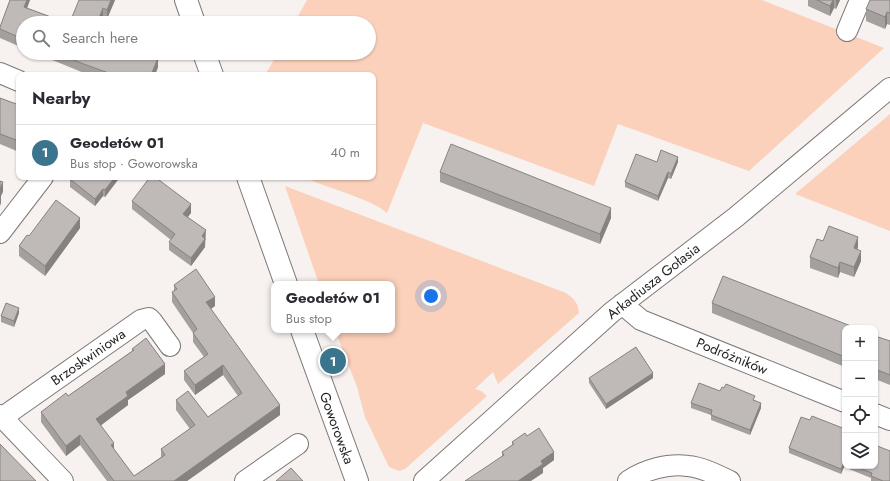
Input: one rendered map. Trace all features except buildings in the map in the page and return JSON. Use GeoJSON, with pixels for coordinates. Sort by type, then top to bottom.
{"type":"FeatureCollection","features":[{"type":"Feature","properties":{"kind":"street"},"geometry":{"type":"LineString","coordinates":[[186,0],[192,16]]}},
{"type":"Feature","properties":{"kind":"street"},"geometry":{"type":"LineString","coordinates":[[847,31],[860,0]]}},
{"type":"Feature","properties":{"kind":"street"},"geometry":{"type":"LineString","coordinates":[[207,60],[211,72]]}},
{"type":"Feature","properties":{"kind":"street"},"geometry":{"type":"LineString","coordinates":[[0,73],[16,79]]}},
{"type":"Feature","properties":{"kind":"street","name":"Arkadiusza Gołasia"},"geometry":{"type":"LineString","coordinates":[[424,481],[622,304],[736,217],[890,88]]}},
{"type":"Feature","properties":{"kind":"street"},"geometry":{"type":"LineString","coordinates":[[0,233],[41,180]]}},
{"type":"Feature","properties":{"kind":"street"},"geometry":{"type":"LineString","coordinates":[[249,180],[285,281]]}},
{"type":"Feature","properties":{"kind":"street","name":"Podróżników"},"geometry":{"type":"LineString","coordinates":[[622,304],[641,320],[842,401]]}},
{"type":"Feature","properties":{"kind":"street","name":"Brzoskwiniowa"},"geometry":{"type":"LineString","coordinates":[[1,418],[141,320],[149,318],[170,346]]}},
{"type":"Feature","properties":{"kind":"street","name":"Goworowska"},"geometry":{"type":"LineString","coordinates":[[303,333],[357,481]]}},
{"type":"Feature","properties":{"kind":"street"},"geometry":{"type":"LineString","coordinates":[[878,415],[890,420]]}},
{"type":"Feature","properties":{"kind":"street"},"geometry":{"type":"LineString","coordinates":[[1,418],[63,481]]}},
{"type":"Feature","properties":{"kind":"street"},"geometry":{"type":"LineString","coordinates":[[245,481],[298,444]]}},
{"type":"Feature","properties":{"kind":"street"},"geometry":{"type":"LineString","coordinates":[[628,481],[635,476],[655,469],[672,466],[689,466],[730,481]]}},
{"type":"Feature","properties":{"kind":"shaded area"},"geometry":{"type":"Polygon","coordinates":[[[307,0],[762,0],[884,48],[749,171],[618,124],[594,186],[423,123],[387,213],[359,198],[310,180],[376,180],[376,72],[267,72],[274,60],[376,60],[376,16],[298,16],[307,0]]]}},
{"type":"Feature","properties":{"kind":"shaded area"},"geometry":{"type":"Polygon","coordinates":[[[890,114],[890,231],[795,194],[890,114]]]}},
{"type":"Feature","properties":{"kind":"shaded area"},"geometry":{"type":"Polygon","coordinates":[[[285,186],[566,293],[575,301],[578,306],[579,313],[498,384],[493,372],[475,389],[481,391],[487,396],[405,469],[399,471],[389,467],[365,417],[357,387],[336,333],[395,333],[395,281],[318,281],[285,186]]]}},
{"type":"Feature","properties":{"kind":"place","name":"Geodetów 01"},"geometry":{"type":"Point","coordinates":[333,361]}}]}
